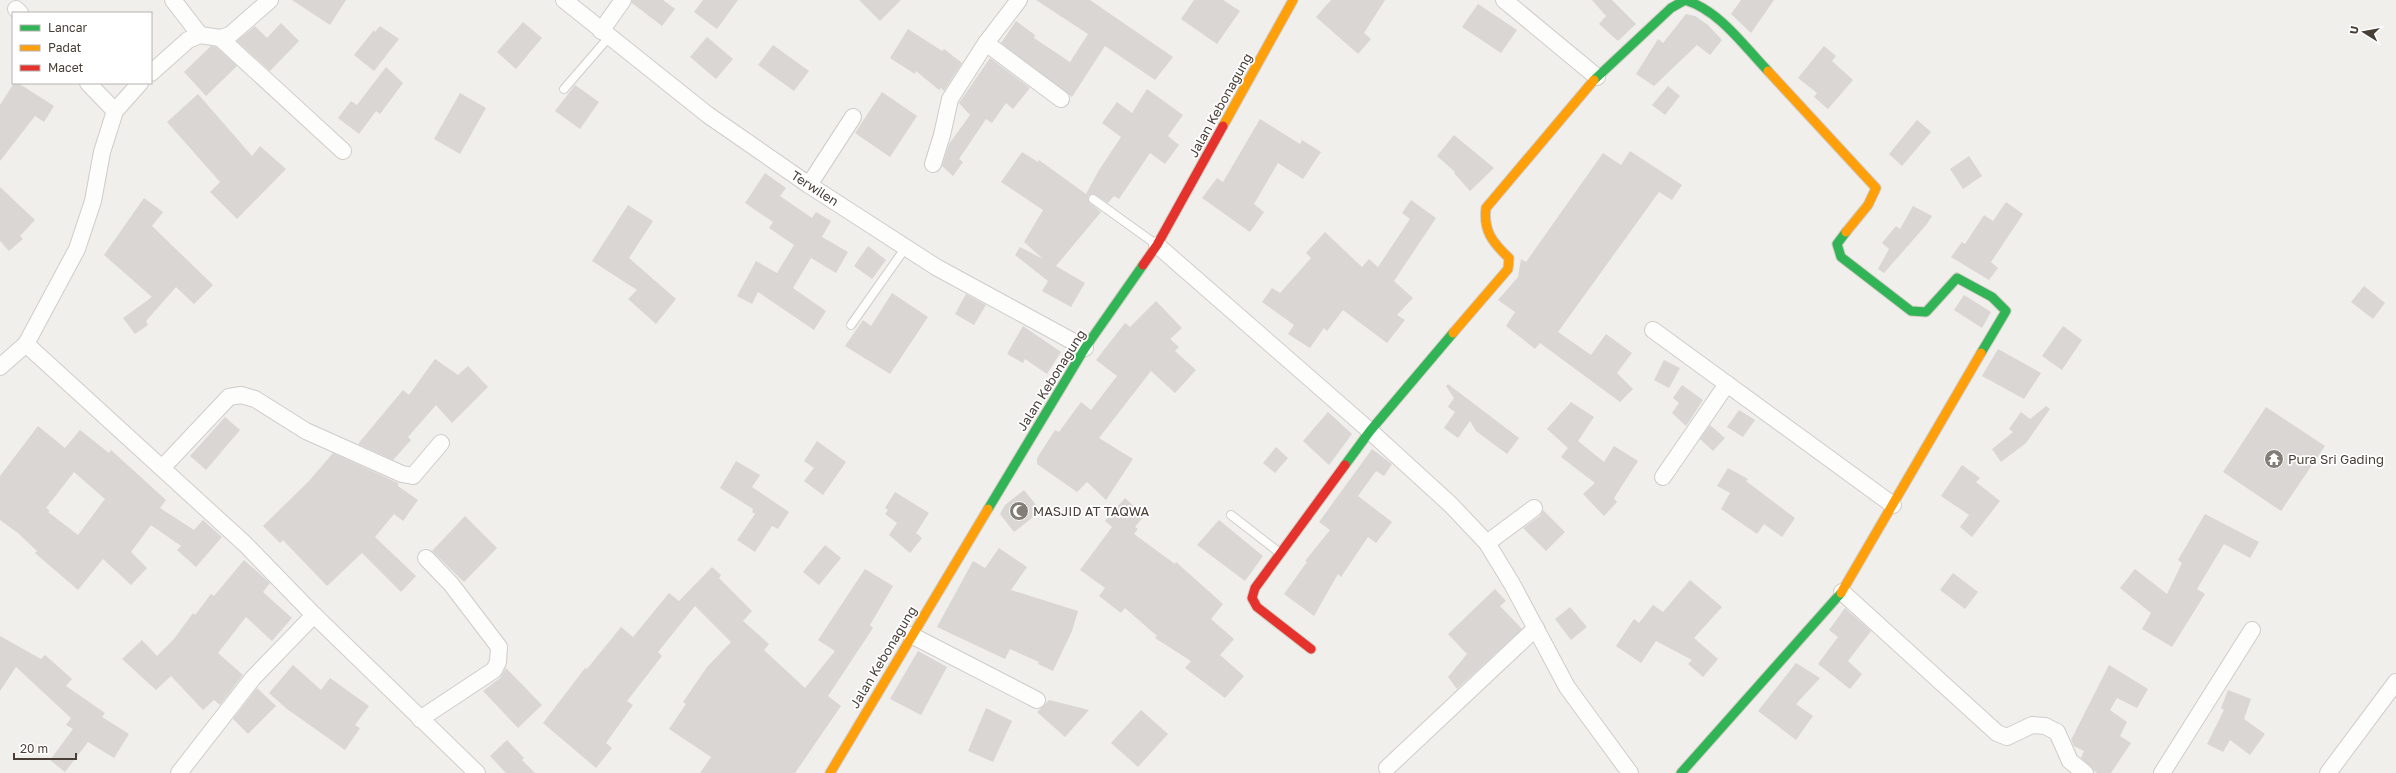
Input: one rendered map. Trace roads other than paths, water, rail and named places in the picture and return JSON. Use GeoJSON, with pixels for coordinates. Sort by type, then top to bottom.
{"type":"FeatureCollection","features":[{"type":"Feature","properties":{"kind":"street"},"geometry":{"type":"LineString","coordinates":[[173,0],[200,35]]}},
{"type":"Feature","properties":{"kind":"street"},"geometry":{"type":"LineString","coordinates":[[152,72],[188,40],[200,35],[220,38],[230,35],[270,0]]}},
{"type":"Feature","properties":{"kind":"street","name":"Terwilen"},"geometry":{"type":"LineString","coordinates":[[564,0],[708,116],[809,185],[936,267],[1085,348]]}},
{"type":"Feature","properties":{"kind":"street"},"geometry":{"type":"LineString","coordinates":[[605,34],[623,0]]}},
{"type":"Feature","properties":{"kind":"street"},"geometry":{"type":"LineString","coordinates":[[933,164],[942,135],[950,99],[986,43],[1019,0]]}},
{"type":"Feature","properties":{"kind":"street","name":"Jalan Kebonagung"},"geometry":{"type":"LineString","coordinates":[[830,773],[911,635],[1085,348],[1157,246],[1293,0]]}},
{"type":"Feature","properties":{"kind":"street"},"geometry":{"type":"LineString","coordinates":[[1504,0],[1596,77]]}},
{"type":"Feature","properties":{"kind":"street"},"geometry":{"type":"LineString","coordinates":[[1311,649],[1257,607],[1252,598],[1255,588],[1370,431],[1508,269],[1509,258],[1487,232],[1483,222],[1486,208],[1596,77],[1656,24],[1670,8],[1685,0],[1701,5],[1716,16],[1876,188],[1873,200],[1858,222],[1845,232],[1836,244],[1840,257],[1910,311],[1926,312],[1957,278],[1970,283],[2006,308],[2006,312],[1842,592],[1681,773]]}},
{"type":"Feature","properties":{"kind":"street"},"geometry":{"type":"LineString","coordinates":[[220,38],[343,150]]}},
{"type":"Feature","properties":{"kind":"street"},"geometry":{"type":"LineString","coordinates":[[986,43],[1061,99]]}},
{"type":"Feature","properties":{"kind":"street"},"geometry":{"type":"LineString","coordinates":[[89,84],[115,111]]}},
{"type":"Feature","properties":{"kind":"street"},"geometry":{"type":"LineString","coordinates":[[0,367],[26,344],[77,249],[93,201],[102,152],[115,111],[139,84]]}},
{"type":"Feature","properties":{"kind":"street"},"geometry":{"type":"LineString","coordinates":[[809,185],[853,117]]}},
{"type":"Feature","properties":{"kind":"street"},"geometry":{"type":"LineString","coordinates":[[1157,246],[1370,431],[1451,505],[1487,543],[1536,628],[1567,687],[1627,772]]}},
{"type":"Feature","properties":{"kind":"street"},"geometry":{"type":"LineString","coordinates":[[1653,330],[1893,505]]}},
{"type":"Feature","properties":{"kind":"street"},"geometry":{"type":"LineString","coordinates":[[26,344],[246,544],[314,615],[420,719],[478,773]]}},
{"type":"Feature","properties":{"kind":"street"},"geometry":{"type":"LineString","coordinates":[[1663,477],[1728,384]]}},
{"type":"Feature","properties":{"kind":"street"},"geometry":{"type":"LineString","coordinates":[[162,468],[229,397],[241,395],[256,399],[306,431],[402,474],[413,476],[441,443]]}},
{"type":"Feature","properties":{"kind":"street"},"geometry":{"type":"LineString","coordinates":[[1487,543],[1534,508]]}},
{"type":"Feature","properties":{"kind":"street"},"geometry":{"type":"LineString","coordinates":[[420,719],[494,670],[498,662],[499,647],[451,584],[426,558]]}},
{"type":"Feature","properties":{"kind":"street"},"geometry":{"type":"LineString","coordinates":[[1842,592],[1997,733],[2007,737],[2032,725],[2045,726],[2057,732],[2070,761],[2085,773]]}},
{"type":"Feature","properties":{"kind":"street"},"geometry":{"type":"LineString","coordinates":[[179,773],[253,678],[314,615]]}},
{"type":"Feature","properties":{"kind":"street"},"geometry":{"type":"LineString","coordinates":[[1387,768],[1536,628]]}},
{"type":"Feature","properties":{"kind":"street"},"geometry":{"type":"LineString","coordinates":[[2162,773],[2252,630]]}},
{"type":"Feature","properties":{"kind":"street"},"geometry":{"type":"LineString","coordinates":[[911,635],[1037,700]]}},
{"type":"Feature","properties":{"kind":"street"},"geometry":{"type":"LineString","coordinates":[[2333,771],[2396,682]]}},
{"type":"Feature","properties":{"kind":"lane"},"geometry":{"type":"LineString","coordinates":[[564,89],[605,34]]}},
{"type":"Feature","properties":{"kind":"lane"},"geometry":{"type":"LineString","coordinates":[[1092,199],[1157,246]]}},
{"type":"Feature","properties":{"kind":"lane"},"geometry":{"type":"LineString","coordinates":[[851,325],[906,247]]}},
{"type":"Feature","properties":{"kind":"lane"},"geometry":{"type":"LineString","coordinates":[[1231,515],[1280,554]]}},
{"type":"Feature","properties":{"kind":"place","name":"Pura Sri Gading"},"geometry":{"type":"Point","coordinates":[2274,459]}},
{"type":"Feature","properties":{"kind":"place","name":"MASJID AT TAQWA"},"geometry":{"type":"Point","coordinates":[1019,511]}}]}
